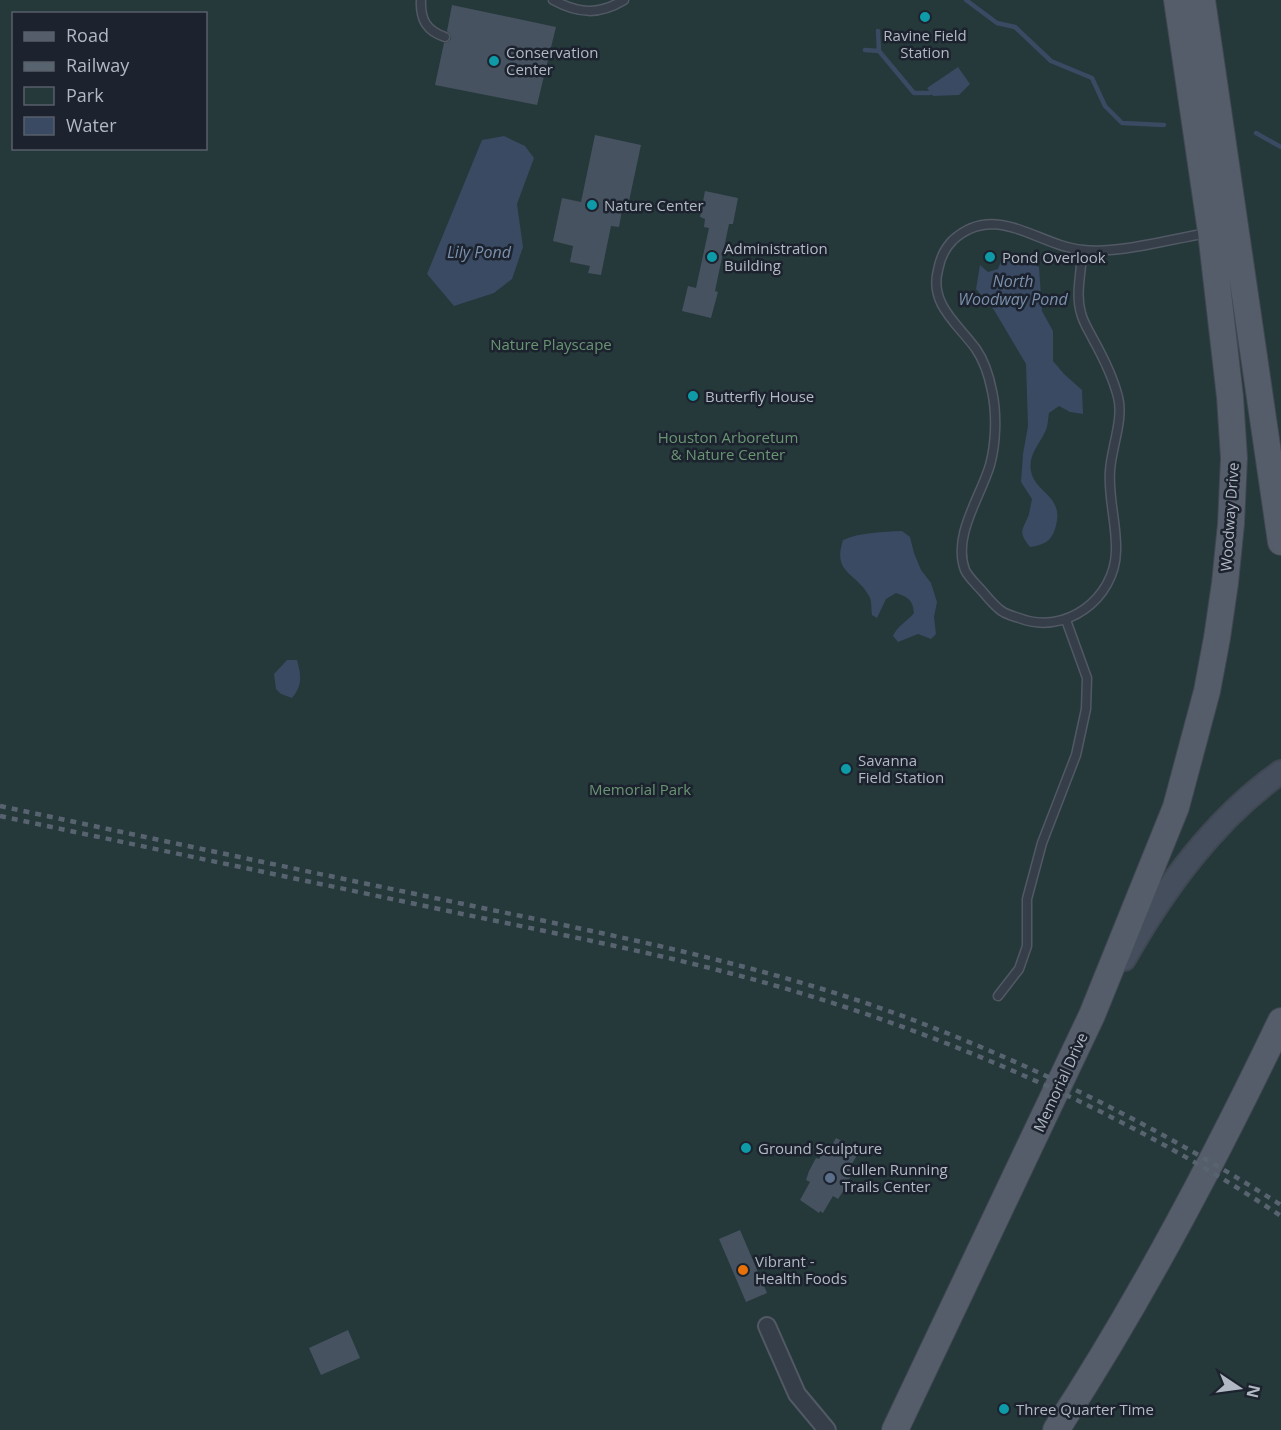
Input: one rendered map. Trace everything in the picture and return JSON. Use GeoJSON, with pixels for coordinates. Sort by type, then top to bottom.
{"type":"FeatureCollection","features":[{"type":"Feature","properties":{"kind":"main road","name":"Woodway Drive"},"geometry":{"type":"LineString","coordinates":[[1092,1016],[1176,807],[1207,691],[1217,638],[1231,524],[1234,458],[1230,397],[1211,232],[1177,0]]}},
{"type":"Feature","properties":{"kind":"main road"},"geometry":{"type":"LineString","coordinates":[[1202,0],[1237,226],[1245,297],[1281,542]]}},
{"type":"Feature","properties":{"kind":"main road"},"geometry":{"type":"LineString","coordinates":[[1211,232],[1237,226]]}},
{"type":"Feature","properties":{"kind":"main road","name":"Memorial Drive"},"geometry":{"type":"LineString","coordinates":[[895,1430],[1092,1016],[1156,904],[1191,858],[1229,817],[1281,771]]}},
{"type":"Feature","properties":{"kind":"main road"},"geometry":{"type":"LineString","coordinates":[[1056,1430],[1112,1341],[1234,1119],[1281,1021]]}},
{"type":"Feature","properties":{"kind":"main road"},"geometry":{"type":"LineString","coordinates":[[1234,1119],[1281,1049]]}},
{"type":"Feature","properties":{"kind":"street"},"geometry":{"type":"LineString","coordinates":[[767,1326],[797,1394],[827,1430]]}},
{"type":"Feature","properties":{"kind":"lane"},"geometry":{"type":"LineString","coordinates":[[421,0],[423,20],[432,33],[445,37]]}},
{"type":"Feature","properties":{"kind":"lane"},"geometry":{"type":"LineString","coordinates":[[554,0],[578,10],[594,11],[604,11],[624,0]]}},
{"type":"Feature","properties":{"kind":"lane"},"geometry":{"type":"LineString","coordinates":[[1082,250],[1082,268],[1078,288],[1080,313],[1103,357],[1119,399],[1110,472],[1111,500],[1117,526],[1116,555],[1110,578],[1097,599],[1066,620],[1056,623],[1031,623],[1000,611],[966,571],[962,553],[966,529],[990,466],[995,436],[993,396],[987,368],[976,350],[942,307],[937,295],[936,279],[940,259],[950,242],[965,231],[981,225],[1015,227],[1063,246],[1082,250],[1119,249],[1211,232]]}},
{"type":"Feature","properties":{"kind":"lane"},"geometry":{"type":"LineString","coordinates":[[998,996],[1019,969],[1027,946],[1027,899],[1042,843],[1076,755],[1086,709],[1087,678],[1066,620]]}},
{"type":"Feature","properties":{"kind":"green space","name":"Memorial Park"},"geometry":{"type":"Polygon","coordinates":[[[0,0],[1281,0],[1281,1430],[0,1430],[0,0]]]}},
{"type":"Feature","properties":{"kind":"water"},"geometry":{"type":"Polygon","coordinates":[[[958,67],[970,84],[959,95],[933,96],[927,88],[958,67]]]}},
{"type":"Feature","properties":{"kind":"water","name":"Lily Pond"},"geometry":{"type":"Polygon","coordinates":[[[504,136],[525,146],[534,158],[517,204],[523,247],[512,279],[494,293],[454,306],[427,274],[482,140],[504,136]]]}},
{"type":"Feature","properties":{"kind":"water","name":"North Woodway Pond"},"geometry":{"type":"Polygon","coordinates":[[[1003,256],[1023,258],[1039,267],[1042,311],[1053,331],[1053,361],[1082,390],[1083,414],[1070,412],[1059,406],[1049,413],[1046,430],[1031,460],[1034,479],[1053,502],[1057,518],[1055,529],[1049,540],[1030,547],[1022,534],[1032,499],[1021,482],[1028,426],[1026,364],[994,310],[976,289],[980,265],[988,272],[998,269],[1003,256]]]}},
{"type":"Feature","properties":{"kind":"water"},"geometry":{"type":"Polygon","coordinates":[[[902,531],[910,537],[921,570],[931,583],[937,602],[934,617],[936,634],[931,639],[918,634],[898,642],[893,636],[914,613],[911,602],[896,593],[886,599],[877,618],[872,615],[869,596],[847,572],[841,560],[840,551],[843,540],[865,534],[902,531]]]}},
{"type":"Feature","properties":{"kind":"water"},"geometry":{"type":"Polygon","coordinates":[[[287,660],[297,660],[299,670],[299,684],[292,698],[281,694],[276,689],[274,674],[287,660]]]}},
{"type":"Feature","properties":{"kind":"building","name":"Conservation Center"},"geometry":{"type":"Polygon","coordinates":[[[452,5],[556,27],[537,105],[435,85],[444,43],[451,39],[447,31],[452,5]]]}},
{"type":"Feature","properties":{"kind":"building","name":"Nature Center"},"geometry":{"type":"Polygon","coordinates":[[[595,135],[641,145],[628,206],[623,205],[619,227],[611,226],[601,275],[588,273],[590,266],[570,262],[573,246],[553,241],[562,198],[581,202],[595,135]]]}},
{"type":"Feature","properties":{"kind":"building","name":"Administration Building"},"geometry":{"type":"Polygon","coordinates":[[[705,191],[738,198],[733,224],[729,224],[715,291],[718,292],[711,318],[682,311],[688,286],[696,288],[709,228],[704,227],[705,219],[700,217],[705,191]]]}},
{"type":"Feature","properties":{"kind":"building","name":"Cullen Running Trails Center"},"geometry":{"type":"Polygon","coordinates":[[[836,1138],[856,1148],[855,1150],[859,1152],[849,1169],[853,1172],[842,1193],[838,1199],[833,1196],[823,1213],[820,1211],[819,1213],[800,1200],[810,1182],[806,1180],[816,1158],[819,1159],[822,1154],[826,1156],[836,1138]]]}},
{"type":"Feature","properties":{"kind":"building"},"geometry":{"type":"Polygon","coordinates":[[[740,1230],[767,1293],[746,1302],[719,1239],[740,1230]]]}},
{"type":"Feature","properties":{"kind":"building"},"geometry":{"type":"Polygon","coordinates":[[[348,1330],[360,1358],[321,1375],[309,1348],[348,1330]]]}},
{"type":"Feature","properties":{"kind":"waterway"},"geometry":{"type":"LineString","coordinates":[[966,0],[997,23],[1015,27],[1051,61],[1092,78],[1105,106],[1122,123],[1164,125]]}},
{"type":"Feature","properties":{"kind":"waterway"},"geometry":{"type":"LineString","coordinates":[[878,31],[879,51],[865,50],[879,51],[914,93],[930,93]]}},
{"type":"Feature","properties":{"kind":"waterway"},"geometry":{"type":"LineString","coordinates":[[1256,133],[1281,147]]}},
{"type":"Feature","properties":{"kind":"railway"},"geometry":{"type":"LineString","coordinates":[[0,806],[633,940],[735,964],[836,993],[938,1029],[1039,1073],[1187,1148],[1281,1205]]}},
{"type":"Feature","properties":{"kind":"railway"},"geometry":{"type":"LineString","coordinates":[[0,816],[625,948],[808,995],[879,1018],[1019,1073],[1154,1139],[1219,1176],[1281,1216]]}},
{"type":"Feature","properties":{"kind":"place","name":"Ravine Field Station"},"geometry":{"type":"Point","coordinates":[925,17]}},
{"type":"Feature","properties":{"kind":"place","name":"Conservation Center"},"geometry":{"type":"Point","coordinates":[494,61]}},
{"type":"Feature","properties":{"kind":"place","name":"Nature Center"},"geometry":{"type":"Point","coordinates":[592,205]}},
{"type":"Feature","properties":{"kind":"place","name":"Administration Building"},"geometry":{"type":"Point","coordinates":[712,257]}},
{"type":"Feature","properties":{"kind":"place","name":"Pond Overlook"},"geometry":{"type":"Point","coordinates":[990,257]}},
{"type":"Feature","properties":{"kind":"place","name":"Butterfly House"},"geometry":{"type":"Point","coordinates":[693,396]}},
{"type":"Feature","properties":{"kind":"place","name":"Savanna Field Station"},"geometry":{"type":"Point","coordinates":[846,769]}},
{"type":"Feature","properties":{"kind":"place","name":"Ground Sculpture"},"geometry":{"type":"Point","coordinates":[746,1148]}},
{"type":"Feature","properties":{"kind":"place","name":"Cullen Running Trails Center"},"geometry":{"type":"Point","coordinates":[830,1178]}},
{"type":"Feature","properties":{"kind":"place","name":"Vibrant - Health Foods"},"geometry":{"type":"Point","coordinates":[743,1270]}},
{"type":"Feature","properties":{"kind":"place","name":"Three Quarter Time"},"geometry":{"type":"Point","coordinates":[1004,1409]}},
{"type":"Feature","properties":{"kind":"park label","name":"Nature Playscape"},"geometry":{"type":"Point","coordinates":[551,344]}},
{"type":"Feature","properties":{"kind":"park label","name":"Houston Arboretum & Nature Center"},"geometry":{"type":"Point","coordinates":[728,446]}}]}
